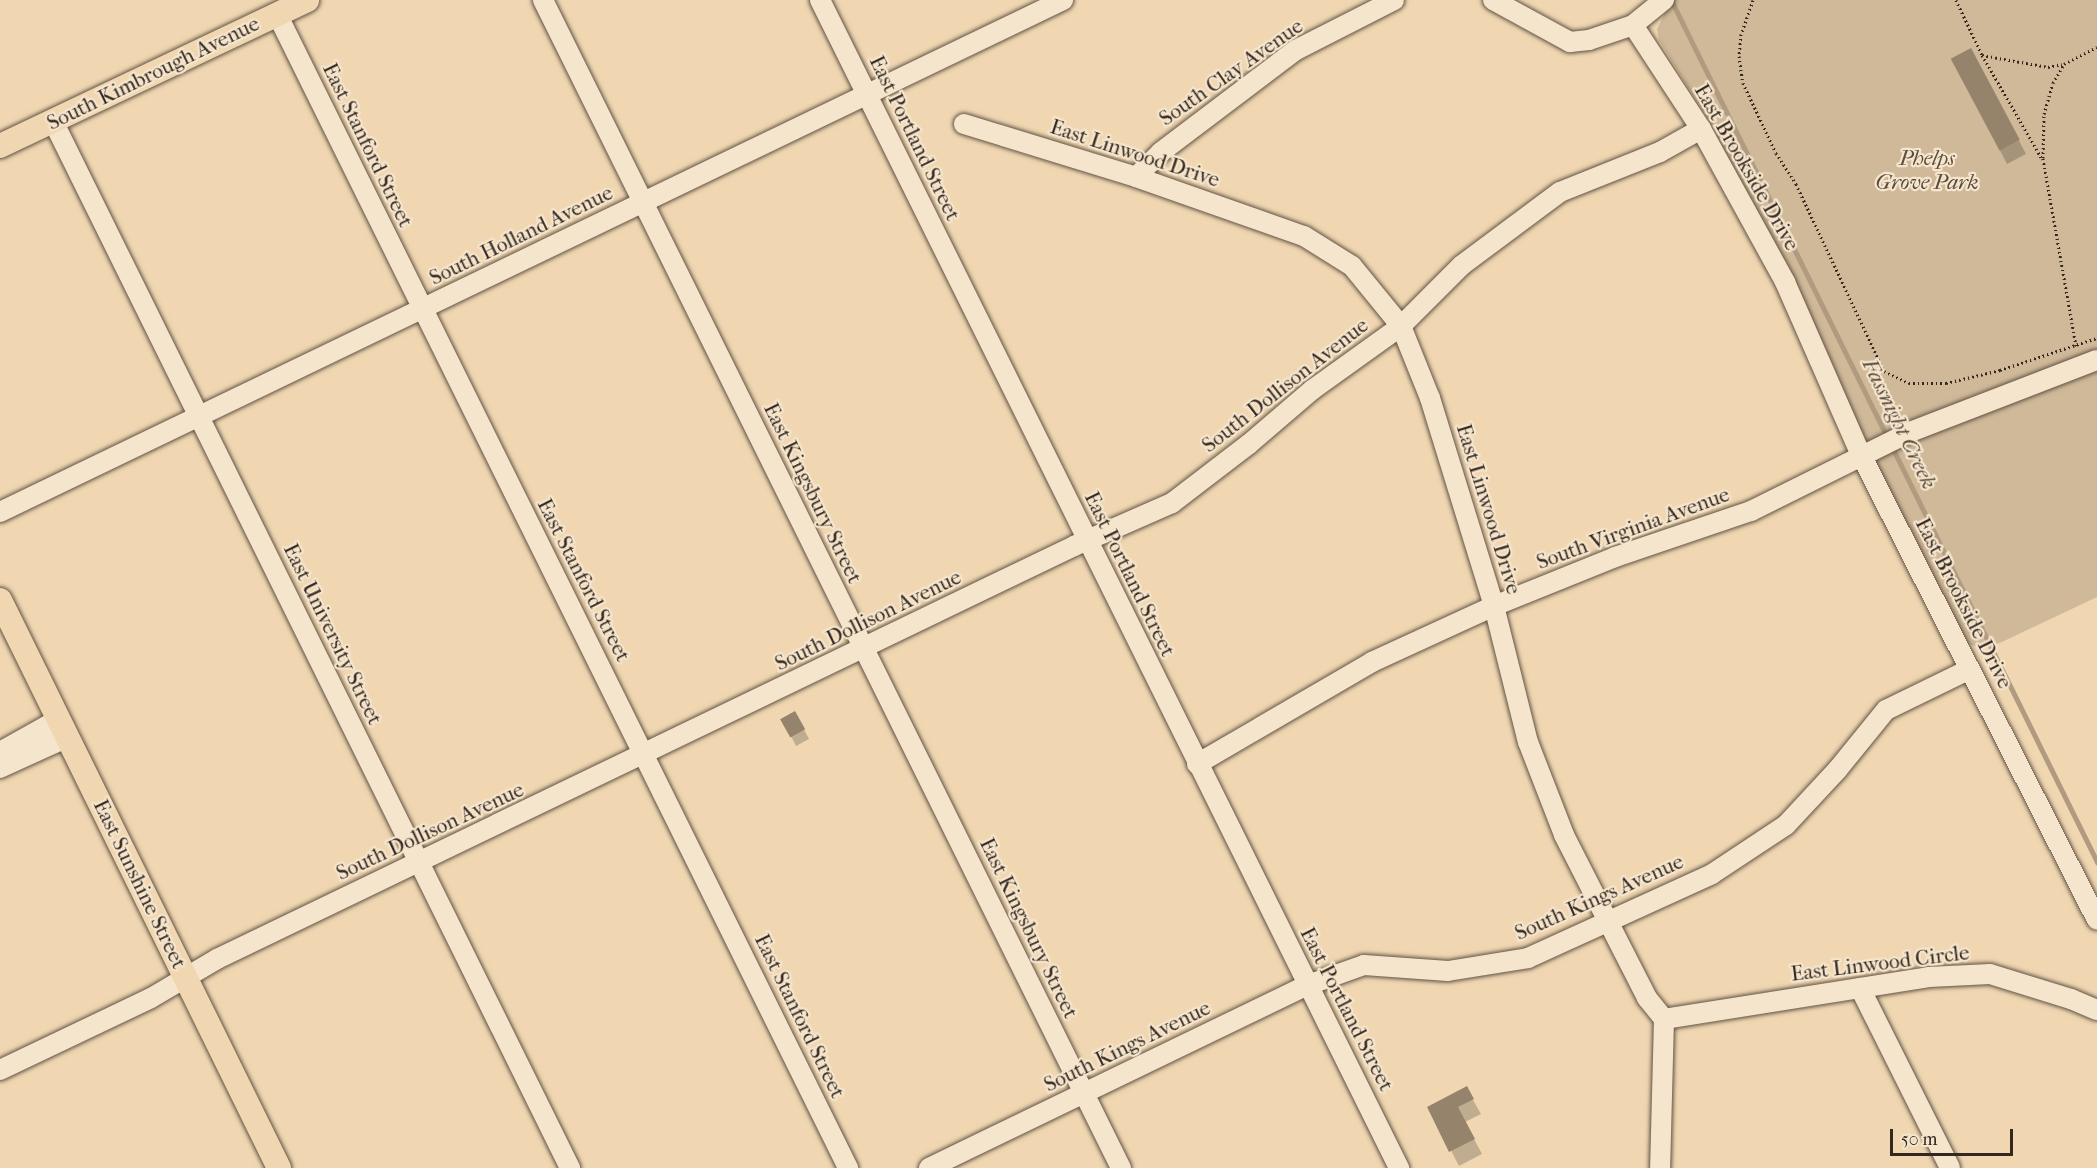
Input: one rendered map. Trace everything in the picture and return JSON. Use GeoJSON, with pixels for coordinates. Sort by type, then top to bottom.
{"type":"FeatureCollection","features":[{"type":"Feature","properties":{"kind":"main road","name":"South Kimbrough Avenue"},"geometry":{"type":"LineString","coordinates":[[0,146],[307,0]]}},
{"type":"Feature","properties":{"kind":"main road","name":"East Sunshine Street"},"geometry":{"type":"LineString","coordinates":[[0,600],[279,1168]]}},
{"type":"Feature","properties":{"kind":"street","name":"East Kingsbury Street"},"geometry":{"type":"LineString","coordinates":[[543,0],[1121,1168]]}},
{"type":"Feature","properties":{"kind":"street","name":"East Portland Street"},"geometry":{"type":"LineString","coordinates":[[820,0],[1197,764],[1400,1168]]}},
{"type":"Feature","properties":{"kind":"street","name":"South Holland Avenue"},"geometry":{"type":"LineString","coordinates":[[0,512],[1063,0]]}},
{"type":"Feature","properties":{"kind":"street","name":"South Clay Avenue"},"geometry":{"type":"LineString","coordinates":[[1136,177],[1161,152],[1296,50],[1394,0]]}},
{"type":"Feature","properties":{"kind":"street"},"geometry":{"type":"LineString","coordinates":[[1493,0],[1570,42],[1589,40],[1633,25],[1659,3]]}},
{"type":"Feature","properties":{"kind":"street","name":"East Stanford Street"},"geometry":{"type":"LineString","coordinates":[[277,14],[848,1168]]}},
{"type":"Feature","properties":{"kind":"street","name":"East Brookside Drive"},"geometry":{"type":"LineString","coordinates":[[1633,25],[1701,129],[1785,282],[1970,669],[2097,920]]}},
{"type":"Feature","properties":{"kind":"street","name":"East University Street"},"geometry":{"type":"LineString","coordinates":[[53,122],[570,1168]]}},
{"type":"Feature","properties":{"kind":"street","name":"East Linwood Drive"},"geometry":{"type":"LineString","coordinates":[[964,124],[1136,177],[1304,236],[1352,266],[1401,326],[1430,398],[1494,606],[1528,742],[1564,835],[1647,998],[1664,1019]]}},
{"type":"Feature","properties":{"kind":"street","name":"South Dollison Avenue"},"geometry":{"type":"LineString","coordinates":[[0,1070],[151,998],[217,959],[645,755],[1087,540],[1172,503],[1249,444],[1312,390],[1401,326],[1462,265],[1560,192],[1660,152],[1701,129]]}},
{"type":"Feature","properties":{"kind":"street","name":"South Virginia Avenue"},"geometry":{"type":"LineString","coordinates":[[1197,764],[1372,662],[1494,606],[1615,557],[1751,511],[1910,432],[2097,360]]}},
{"type":"Feature","properties":{"kind":"street","name":"South Kings Avenue"},"geometry":{"type":"LineString","coordinates":[[929,1168],[1308,985],[1364,965],[1448,971],[1528,958],[1712,874],[1750,851],[1786,825],[1838,769],[1886,710],[1970,669]]}},
{"type":"Feature","properties":{"kind":"street"},"geometry":{"type":"LineString","coordinates":[[0,752],[63,728]]}},
{"type":"Feature","properties":{"kind":"street"},"geometry":{"type":"LineString","coordinates":[[0,768],[63,728]]}},
{"type":"Feature","properties":{"kind":"street","name":"East Linwood Circle"},"geometry":{"type":"LineString","coordinates":[[1664,1019],[1929,977],[1990,974],[2071,999],[2097,1010]]}},
{"type":"Feature","properties":{"kind":"street"},"geometry":{"type":"LineString","coordinates":[[1860,988],[1950,1168]]}},
{"type":"Feature","properties":{"kind":"street"},"geometry":{"type":"LineString","coordinates":[[1660,1168],[1664,1019]]}},
{"type":"Feature","properties":{"kind":"path"},"geometry":{"type":"LineString","coordinates":[[1753,0],[1741,33],[1739,56],[1743,83],[1776,153],[1796,184],[1884,371],[1909,383],[1946,383],[2000,370],[2097,339]]}},
{"type":"Feature","properties":{"kind":"path"},"geometry":{"type":"LineString","coordinates":[[1956,0],[1982,55],[2043,158]]}},
{"type":"Feature","properties":{"kind":"path"},"geometry":{"type":"LineString","coordinates":[[1982,55],[2048,67],[2064,64],[2097,47]]}},
{"type":"Feature","properties":{"kind":"path"},"geometry":{"type":"LineString","coordinates":[[2064,64],[2053,83],[2044,114],[2043,158],[2076,346]]}},
{"type":"Feature","properties":{"kind":"green space","name":"Phelps Grove Park"},"geometry":{"type":"Polygon","coordinates":[[[1662,0],[2097,0],[2097,597],[2002,642],[1982,649],[1969,644],[1962,636],[1856,423],[1821,338],[1788,270],[1706,116],[1659,40],[1657,29],[1666,11],[1662,0]]]}},
{"type":"Feature","properties":{"kind":"building"},"geometry":{"type":"Polygon","coordinates":[[[1971,48],[2020,140],[2000,151],[1951,59],[1971,48]]]}},
{"type":"Feature","properties":{"kind":"building"},"geometry":{"type":"Polygon","coordinates":[[[795,711],[805,729],[790,738],[780,719],[795,711]]]}},
{"type":"Feature","properties":{"kind":"building"},"geometry":{"type":"Polygon","coordinates":[[[1467,1086],[1474,1099],[1458,1107],[1475,1139],[1449,1152],[1427,1107],[1467,1086]]]}},
{"type":"Feature","properties":{"kind":"waterway","name":"Fassnight Creek"},"geometry":{"type":"LineString","coordinates":[[1671,0],[2097,862]]}}]}
